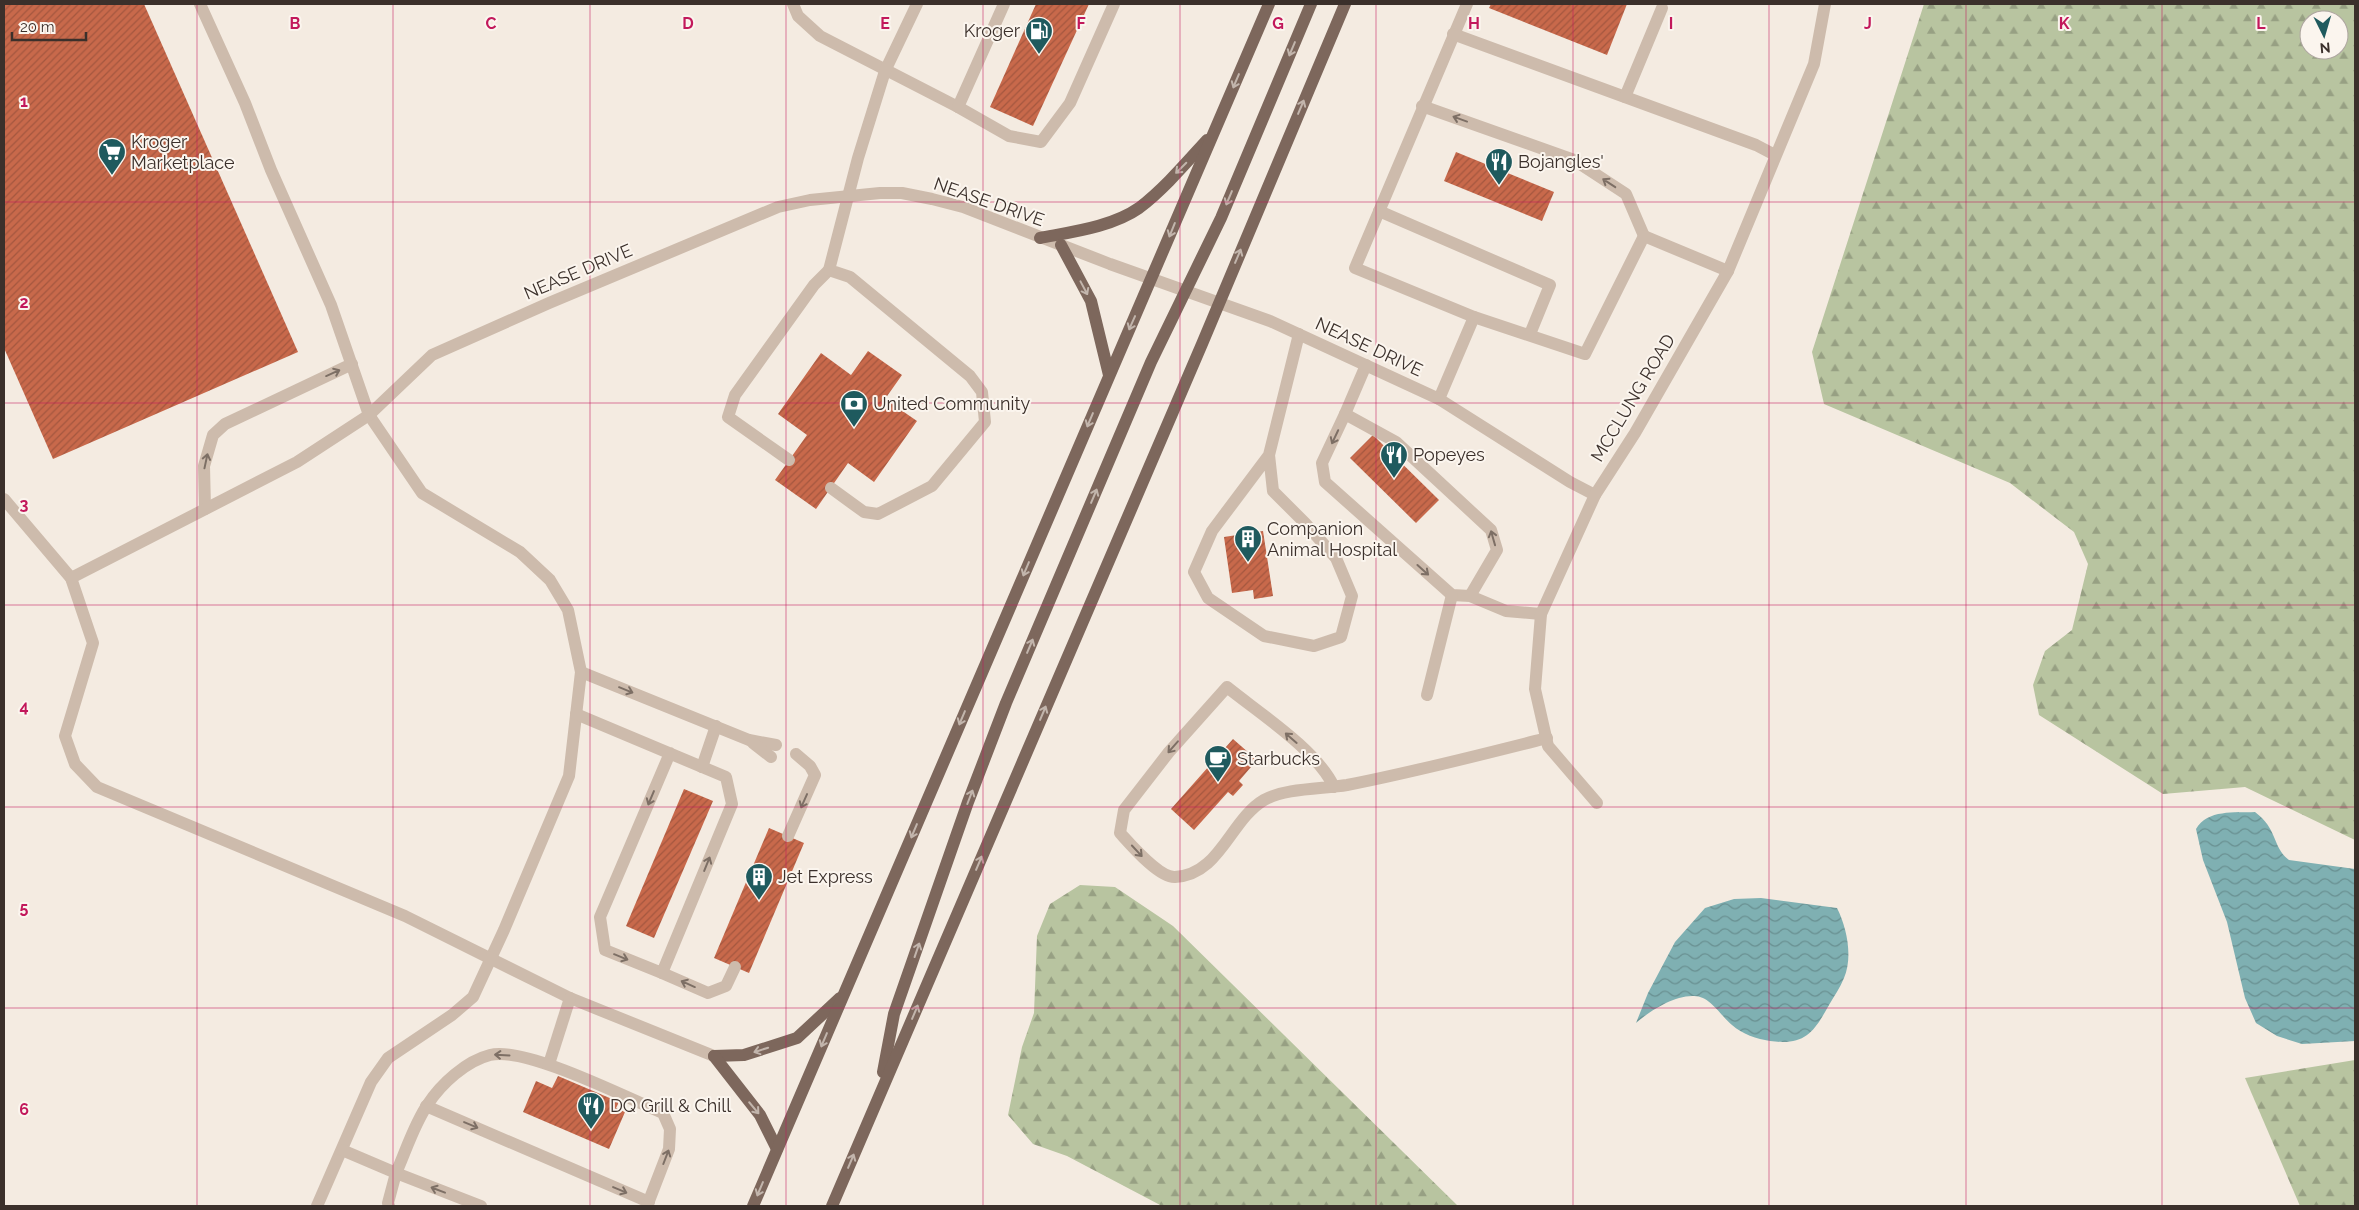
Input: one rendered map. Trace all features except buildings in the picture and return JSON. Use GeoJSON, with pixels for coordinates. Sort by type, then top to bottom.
{"type":"FeatureCollection","features":[{"type":"Feature","properties":{"kind":"main road"},"geometry":{"type":"LineString","coordinates":[[753,1206],[1269,4]]}},
{"type":"Feature","properties":{"kind":"main road"},"geometry":{"type":"LineString","coordinates":[[878,1098],[894,1014],[968,802],[999,721],[1151,362],[1221,218],[1311,4]]}},
{"type":"Feature","properties":{"kind":"main road"},"geometry":{"type":"LineString","coordinates":[[832,1206],[1220,301],[1344,4]]}},
{"type":"Feature","properties":{"kind":"main road"},"geometry":{"type":"LineString","coordinates":[[1040,238],[1092,228],[1138,208],[1181,169],[1214,132]]}},
{"type":"Feature","properties":{"kind":"main road"},"geometry":{"type":"LineString","coordinates":[[1061,246],[1091,301],[1109,375]]}},
{"type":"Feature","properties":{"kind":"main road"},"geometry":{"type":"LineString","coordinates":[[714,1056],[744,1055],[797,1038],[844,995]]}},
{"type":"Feature","properties":{"kind":"main road"},"geometry":{"type":"LineString","coordinates":[[714,1056],[760,1115],[777,1149]]}},
{"type":"Feature","properties":{"kind":"street"},"geometry":{"type":"LineString","coordinates":[[200,4],[246,103],[272,170],[331,305],[369,415],[422,493],[520,552],[550,580],[568,610],[581,672],[569,776],[473,997],[452,1015],[388,1058],[371,1082],[317,1206]]}},
{"type":"Feature","properties":{"kind":"street"},"geometry":{"type":"LineString","coordinates":[[794,4],[798,16],[820,36],[884,71],[958,106],[1009,136],[1041,142],[1070,103],[1114,4]]}},
{"type":"Feature","properties":{"kind":"street"},"geometry":{"type":"LineString","coordinates":[[790,460],[728,417],[735,395],[814,285],[829,270],[884,71],[917,4]]}},
{"type":"Feature","properties":{"kind":"street"},"geometry":{"type":"LineString","coordinates":[[958,106],[1004,4]]}},
{"type":"Feature","properties":{"kind":"street"},"geometry":{"type":"LineString","coordinates":[[1466,4],[1355,268],[1474,317],[1530,334],[1585,354],[1644,236]]}},
{"type":"Feature","properties":{"kind":"street","name":"MCCLUNG ROAD"},"geometry":{"type":"LineString","coordinates":[[1597,803],[1548,746],[1535,688],[1542,614],[1595,495],[1634,433],[1728,271],[1814,64],[1825,4]]}},
{"type":"Feature","properties":{"kind":"street"},"geometry":{"type":"LineString","coordinates":[[1625,97],[1662,8]]}},
{"type":"Feature","properties":{"kind":"street"},"geometry":{"type":"LineString","coordinates":[[1454,34],[1756,145],[1776,155]]}},
{"type":"Feature","properties":{"kind":"street"},"geometry":{"type":"LineString","coordinates":[[1422,106],[1574,160],[1626,194],[1644,236],[1728,271]]}},
{"type":"Feature","properties":{"kind":"street","name":"NEASE DRIVE"},"geometry":{"type":"LineString","coordinates":[[71,578],[297,462],[369,415],[432,355],[549,303],[778,207],[810,200],[902,193],[963,207],[1061,246],[1259,316],[1439,399],[1570,482],[1595,495]]}},
{"type":"Feature","properties":{"kind":"street"},"geometry":{"type":"LineString","coordinates":[[1378,211],[1550,285],[1530,334]]}},
{"type":"Feature","properties":{"kind":"street"},"geometry":{"type":"LineString","coordinates":[[829,270],[850,278],[970,376],[982,392],[985,422],[932,486],[878,514],[864,512],[830,488]]}},
{"type":"Feature","properties":{"kind":"street"},"geometry":{"type":"LineString","coordinates":[[1439,399],[1474,317]]}},
{"type":"Feature","properties":{"kind":"street"},"geometry":{"type":"LineString","coordinates":[[1270,455],[1212,531],[1194,572],[1208,598],[1264,636],[1314,646],[1341,637],[1352,596],[1336,558],[1305,522],[1273,491],[1270,455],[1299,334]]}},
{"type":"Feature","properties":{"kind":"street"},"geometry":{"type":"LineString","coordinates":[[205,509],[204,466],[213,435],[225,424],[352,364]]}},
{"type":"Feature","properties":{"kind":"street"},"geometry":{"type":"LineString","coordinates":[[1366,365],[1322,463],[1325,482],[1452,595],[1470,596],[1506,611],[1542,614]]}},
{"type":"Feature","properties":{"kind":"street"},"geometry":{"type":"LineString","coordinates":[[1345,414],[1396,442],[1492,530],[1497,550],[1470,596]]}},
{"type":"Feature","properties":{"kind":"street"},"geometry":{"type":"LineString","coordinates":[[4,499],[71,578],[93,643],[65,736],[75,764],[97,787],[405,916],[570,998],[714,1056]]}},
{"type":"Feature","properties":{"kind":"street"},"geometry":{"type":"LineString","coordinates":[[1427,695],[1452,595]]}},
{"type":"Feature","properties":{"kind":"street"},"geometry":{"type":"LineString","coordinates":[[581,672],[774,751]]}},
{"type":"Feature","properties":{"kind":"street"},"geometry":{"type":"LineString","coordinates":[[1334,787],[1328,773],[1292,738],[1227,687],[1169,752],[1124,810],[1120,834],[1148,863],[1173,878],[1190,875],[1203,869],[1249,814],[1264,800],[1283,794],[1334,787],[1427,769],[1546,738]]}},
{"type":"Feature","properties":{"kind":"street"},"geometry":{"type":"LineString","coordinates":[[576,714],[726,777],[732,804],[662,973]]}},
{"type":"Feature","properties":{"kind":"street"},"geometry":{"type":"LineString","coordinates":[[702,767],[716,726]]}},
{"type":"Feature","properties":{"kind":"street"},"geometry":{"type":"LineString","coordinates":[[670,753],[600,917],[605,950],[708,993],[726,986],[735,967]]}},
{"type":"Feature","properties":{"kind":"street"},"geometry":{"type":"LineString","coordinates":[[788,836],[815,775],[810,766],[793,759]]}},
{"type":"Feature","properties":{"kind":"street"},"geometry":{"type":"LineString","coordinates":[[549,1064],[570,998]]}},
{"type":"Feature","properties":{"kind":"street"},"geometry":{"type":"LineString","coordinates":[[389,1206],[388,1203],[396,1174],[426,1106],[439,1088],[465,1067],[490,1054],[514,1056],[549,1064],[663,1113],[670,1129],[670,1149],[648,1204],[426,1106]]}},
{"type":"Feature","properties":{"kind":"street"},"geometry":{"type":"LineString","coordinates":[[342,1150],[396,1174],[480,1206]]}},
{"type":"Feature","properties":{"kind":"green space"},"geometry":{"type":"Polygon","coordinates":[[[1924,4],[2355,4],[2355,840],[2245,787],[2163,794],[2039,715],[2033,685],[2045,651],[2072,630],[2088,564],[2074,532],[2010,483],[1824,404],[1812,352],[1924,4]]]}},
{"type":"Feature","properties":{"kind":"green space"},"geometry":{"type":"Polygon","coordinates":[[[1080,885],[1115,887],[1173,926],[1458,1206],[1162,1206],[1067,1156],[1033,1144],[1008,1115],[1022,1047],[1034,1013],[1037,936],[1050,904],[1080,885]]]}},
{"type":"Feature","properties":{"kind":"green space"},"geometry":{"type":"Polygon","coordinates":[[[2355,1060],[2355,1206],[2300,1206],[2245,1078],[2355,1060]]]}},
{"type":"Feature","properties":{"kind":"water"},"geometry":{"type":"Polygon","coordinates":[[[2255,812],[2268,825],[2280,849],[2289,860],[2355,869],[2355,1041],[2302,1044],[2277,1036],[2256,1023],[2245,998],[2227,922],[2203,860],[2196,829],[2207,818],[2214,815],[2255,812]]]}},
{"type":"Feature","properties":{"kind":"water"},"geometry":{"type":"Polygon","coordinates":[[[1761,898],[1837,908],[1841,916],[1848,943],[1847,970],[1839,989],[1813,1030],[1800,1039],[1792,1041],[1782,1042],[1760,1039],[1736,1028],[1705,999],[1694,996],[1686,996],[1671,1001],[1655,1009],[1636,1023],[1648,993],[1675,942],[1705,908],[1734,899],[1761,898]]]}},
{"type":"Feature","properties":{"kind":"place","name":"Kroger"},"geometry":{"type":"Point","coordinates":[1039,55]}},
{"type":"Feature","properties":{"kind":"place","name":"Kroger Marketplace"},"geometry":{"type":"Point","coordinates":[112,176]}},
{"type":"Feature","properties":{"kind":"place","name":"Bojangles'"},"geometry":{"type":"Point","coordinates":[1499,186]}},
{"type":"Feature","properties":{"kind":"place","name":"United Community"},"geometry":{"type":"Point","coordinates":[854,428]}},
{"type":"Feature","properties":{"kind":"place","name":"Popeyes"},"geometry":{"type":"Point","coordinates":[1394,479]}},
{"type":"Feature","properties":{"kind":"place","name":"Companion Animal Hospital"},"geometry":{"type":"Point","coordinates":[1248,563]}},
{"type":"Feature","properties":{"kind":"place","name":"Starbucks"},"geometry":{"type":"Point","coordinates":[1218,783]}},
{"type":"Feature","properties":{"kind":"place","name":"Jet Express"},"geometry":{"type":"Point","coordinates":[759,901]}},
{"type":"Feature","properties":{"kind":"place","name":"DQ Grill & Chill"},"geometry":{"type":"Point","coordinates":[591,1130]}}]}
